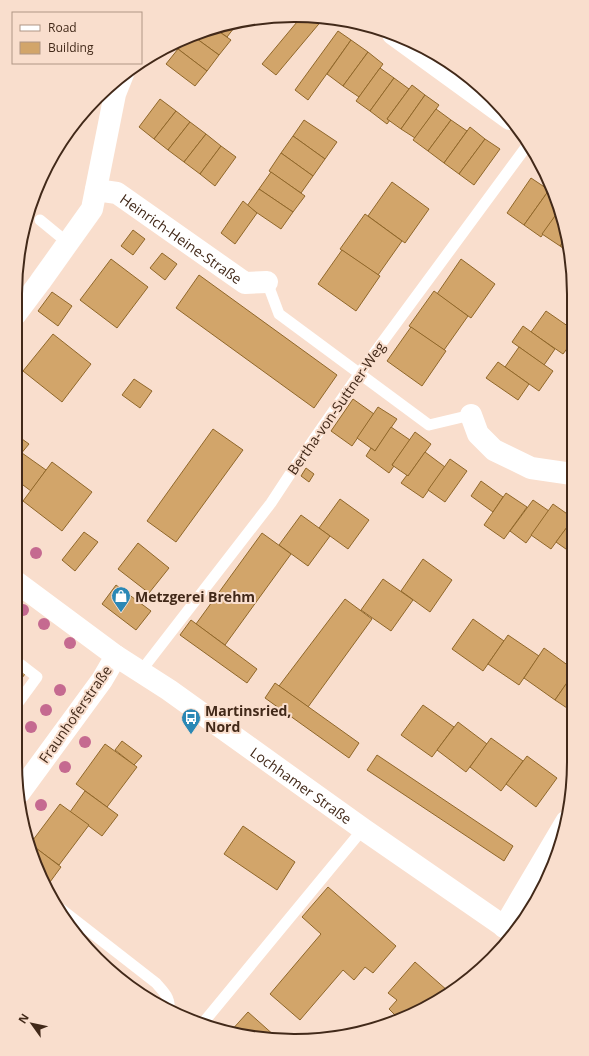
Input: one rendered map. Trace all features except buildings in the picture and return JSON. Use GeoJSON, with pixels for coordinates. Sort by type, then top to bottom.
{"type":"FeatureCollection","features":[{"type":"Feature","properties":{"kind":"street"},"geometry":{"type":"LineString","coordinates":[[415,50],[488,103]]}},
{"type":"Feature","properties":{"kind":"street"},"geometry":{"type":"LineString","coordinates":[[22,306],[92,209],[117,88]]}},
{"type":"Feature","properties":{"kind":"street","name":"Heinrich-Heine-Straße"},"geometry":{"type":"LineString","coordinates":[[96,190],[116,193],[245,283],[267,282]]}},
{"type":"Feature","properties":{"kind":"street"},"geometry":{"type":"LineString","coordinates":[[471,415],[478,434],[494,450],[531,468],[567,473]]}},
{"type":"Feature","properties":{"kind":"street","name":"Lochhamer Straße"},"geometry":{"type":"LineString","coordinates":[[22,586],[116,656],[141,671],[362,829],[508,929]]}},
{"type":"Feature","properties":{"kind":"street","name":"Fraunhoferstraße"},"geometry":{"type":"LineString","coordinates":[[23,787],[102,680],[116,656]]}},
{"type":"Feature","properties":{"kind":"street"},"geometry":{"type":"LineString","coordinates":[[508,929],[555,842]]}},
{"type":"Feature","properties":{"kind":"lane","name":"Bertha-von-Suttner-Weg"},"geometry":{"type":"LineString","coordinates":[[141,671],[271,503],[360,374],[525,149]]}},
{"type":"Feature","properties":{"kind":"lane"},"geometry":{"type":"LineString","coordinates":[[40,220],[68,243]]}},
{"type":"Feature","properties":{"kind":"lane"},"geometry":{"type":"LineString","coordinates":[[267,282],[279,314],[429,425],[471,415]]}},
{"type":"Feature","properties":{"kind":"lane"},"geometry":{"type":"LineString","coordinates":[[22,665],[38,676],[22,698]]}},
{"type":"Feature","properties":{"kind":"lane"},"geometry":{"type":"LineString","coordinates":[[206,1020],[362,829]]}},
{"type":"Feature","properties":{"kind":"lane"},"geometry":{"type":"LineString","coordinates":[[70,916],[156,983],[165,992],[169,1003]]}},
{"type":"Feature","properties":{"kind":"place","name":"Metzgerei Brehm"},"geometry":{"type":"Point","coordinates":[121,613]}},
{"type":"Feature","properties":{"kind":"place","name":"Martinsried, Nord"},"geometry":{"type":"Point","coordinates":[191,735]}}]}
